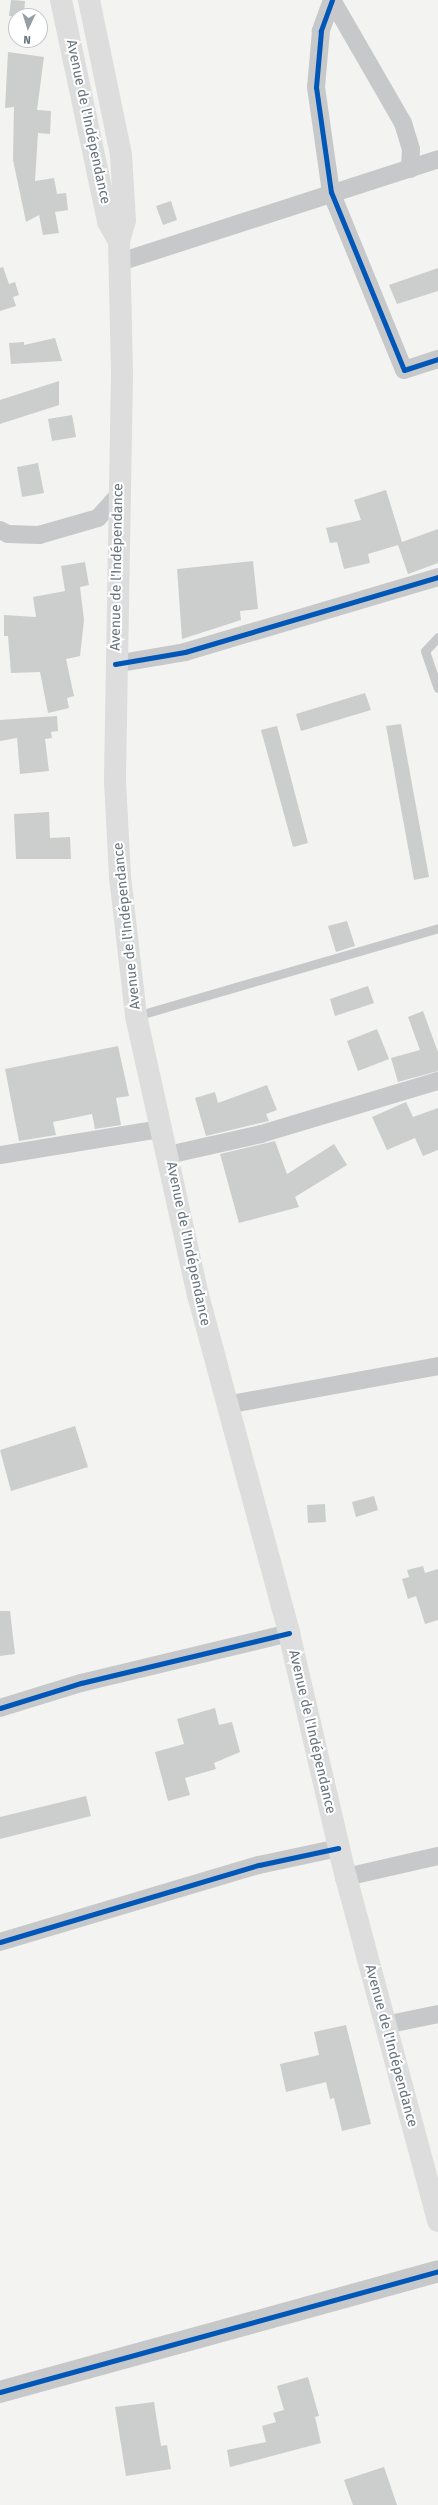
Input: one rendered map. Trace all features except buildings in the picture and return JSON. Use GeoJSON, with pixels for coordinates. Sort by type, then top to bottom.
{"type":"FeatureCollection","features":[{"type":"Feature","properties":{"kind":"main road","name":"Avenue de l'Indépendance"},"geometry":{"type":"LineString","coordinates":[[61,0],[108,222],[119,251]]}},
{"type":"Feature","properties":{"kind":"main road","name":"Avenue de l'Indépendance"},"geometry":{"type":"LineString","coordinates":[[89,0],[121,155],[125,220],[119,251],[118,496],[115,664],[120,877],[136,1016],[226,1405],[289,1632],[338,1848],[438,2221]]}},
{"type":"Feature","properties":{"kind":"street"},"geometry":{"type":"LineString","coordinates":[[332,0],[402,123],[411,149],[410,169]]}},
{"type":"Feature","properties":{"kind":"street"},"geometry":{"type":"LineString","coordinates":[[332,0],[321,30],[316,87],[331,192],[404,370],[438,359]]}},
{"type":"Feature","properties":{"kind":"street"},"geometry":{"type":"LineString","coordinates":[[119,251],[331,192],[410,169],[438,159]]}},
{"type":"Feature","properties":{"kind":"street"},"geometry":{"type":"LineString","coordinates":[[0,530],[8,534],[39,535],[98,518],[118,496]]}},
{"type":"Feature","properties":{"kind":"street"},"geometry":{"type":"LineString","coordinates":[[115,664],[185,652],[438,577]]}},
{"type":"Feature","properties":{"kind":"street"},"geometry":{"type":"LineString","coordinates":[[168,1156],[261,1134],[438,1081]]}},
{"type":"Feature","properties":{"kind":"street"},"geometry":{"type":"LineString","coordinates":[[0,1155],[161,1129]]}},
{"type":"Feature","properties":{"kind":"street"},"geometry":{"type":"LineString","coordinates":[[226,1405],[438,1366]]}},
{"type":"Feature","properties":{"kind":"street"},"geometry":{"type":"LineString","coordinates":[[0,1708],[81,1683],[289,1632]]}},
{"type":"Feature","properties":{"kind":"street"},"geometry":{"type":"LineString","coordinates":[[0,1942],[259,1865],[338,1848]]}},
{"type":"Feature","properties":{"kind":"street"},"geometry":{"type":"LineString","coordinates":[[346,1877],[438,1856]]}},
{"type":"Feature","properties":{"kind":"street"},"geometry":{"type":"LineString","coordinates":[[385,2024],[438,2014]]}},
{"type":"Feature","properties":{"kind":"street"},"geometry":{"type":"LineString","coordinates":[[0,2392],[438,2271]]}},
{"type":"Feature","properties":{"kind":"lane"},"geometry":{"type":"LineString","coordinates":[[438,637],[425,651],[438,688]]}},
{"type":"Feature","properties":{"kind":"lane"},"geometry":{"type":"LineString","coordinates":[[136,1016],[438,928]]}},
{"type":"Feature","properties":{"kind":"cycle path"},"geometry":{"type":"LineString","coordinates":[[332,0],[321,31],[316,87],[331,192],[404,370],[438,359]]}},
{"type":"Feature","properties":{"kind":"cycle path"},"geometry":{"type":"LineString","coordinates":[[115,664],[185,652],[438,577]]}},
{"type":"Feature","properties":{"kind":"cycle path"},"geometry":{"type":"LineString","coordinates":[[0,1708],[81,1683],[289,1633]]}},
{"type":"Feature","properties":{"kind":"cycle path"},"geometry":{"type":"LineString","coordinates":[[0,1942],[259,1865],[338,1848]]}},
{"type":"Feature","properties":{"kind":"cycle path"},"geometry":{"type":"LineString","coordinates":[[0,2392],[438,2271]]}}]}
